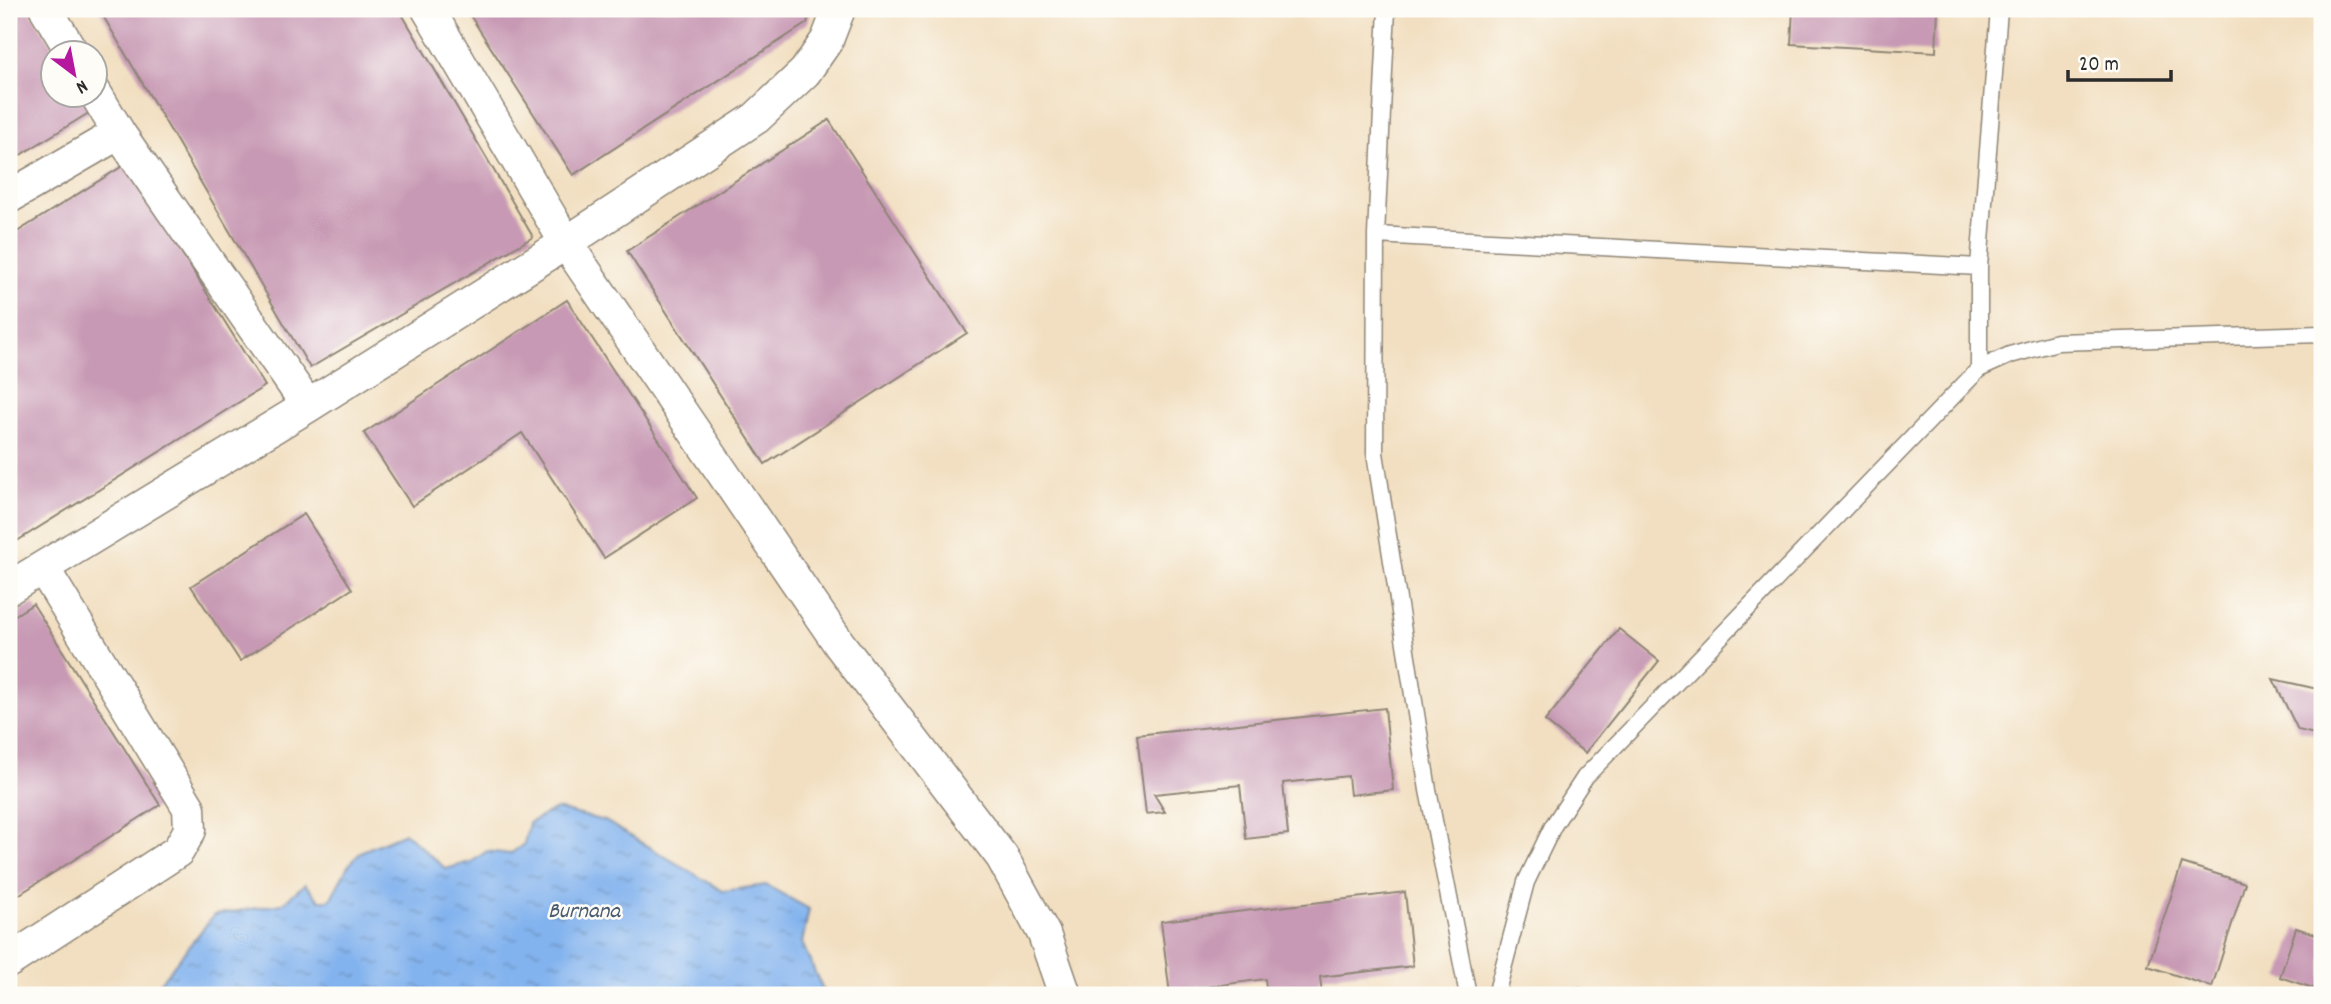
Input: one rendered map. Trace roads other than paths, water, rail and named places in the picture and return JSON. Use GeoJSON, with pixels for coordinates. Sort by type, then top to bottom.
{"type":"FeatureCollection","features":[{"type":"Feature","properties":{"kind":"street"},"geometry":{"type":"LineString","coordinates":[[46,9],[64,38]]}},
{"type":"Feature","properties":{"kind":"street"},"geometry":{"type":"LineString","coordinates":[[429,9],[566,243],[840,645],[1002,857],[1044,934],[1065,995]]}},
{"type":"Feature","properties":{"kind":"street"},"geometry":{"type":"LineString","coordinates":[[9,588],[308,406],[566,243],[756,118],[805,72],[827,40],[839,9]]}},
{"type":"Feature","properties":{"kind":"street"},"geometry":{"type":"LineString","coordinates":[[104,108],[308,406]]}},
{"type":"Feature","properties":{"kind":"street"},"geometry":{"type":"LineString","coordinates":[[9,197],[119,133]]}},
{"type":"Feature","properties":{"kind":"street"},"geometry":{"type":"LineString","coordinates":[[9,961],[178,851],[190,830],[189,808],[43,569]]}},
{"type":"Feature","properties":{"kind":"lane"},"geometry":{"type":"LineString","coordinates":[[1387,9],[1376,235],[1375,453],[1428,790],[1468,995]]}},
{"type":"Feature","properties":{"kind":"lane"},"geometry":{"type":"LineString","coordinates":[[1979,369],[1979,267],[1999,9]]}},
{"type":"Feature","properties":{"kind":"lane"},"geometry":{"type":"LineString","coordinates":[[1376,235],[1979,267]]}},
{"type":"Feature","properties":{"kind":"lane"},"geometry":{"type":"LineString","coordinates":[[1496,995],[1526,882],[1553,826],[1585,777],[1979,369],[2010,355],[2057,342],[2322,334]]}},
{"type":"Feature","properties":{"kind":"water","name":"Burnana"},"geometry":{"type":"Polygon","coordinates":[[[556,809],[605,821],[723,891],[766,885],[809,909],[802,943],[825,995],[150,995],[214,915],[282,904],[305,884],[319,900],[330,900],[348,866],[362,851],[405,833],[446,869],[473,861],[487,851],[510,854],[524,844],[529,823],[556,809]]]}}]}
